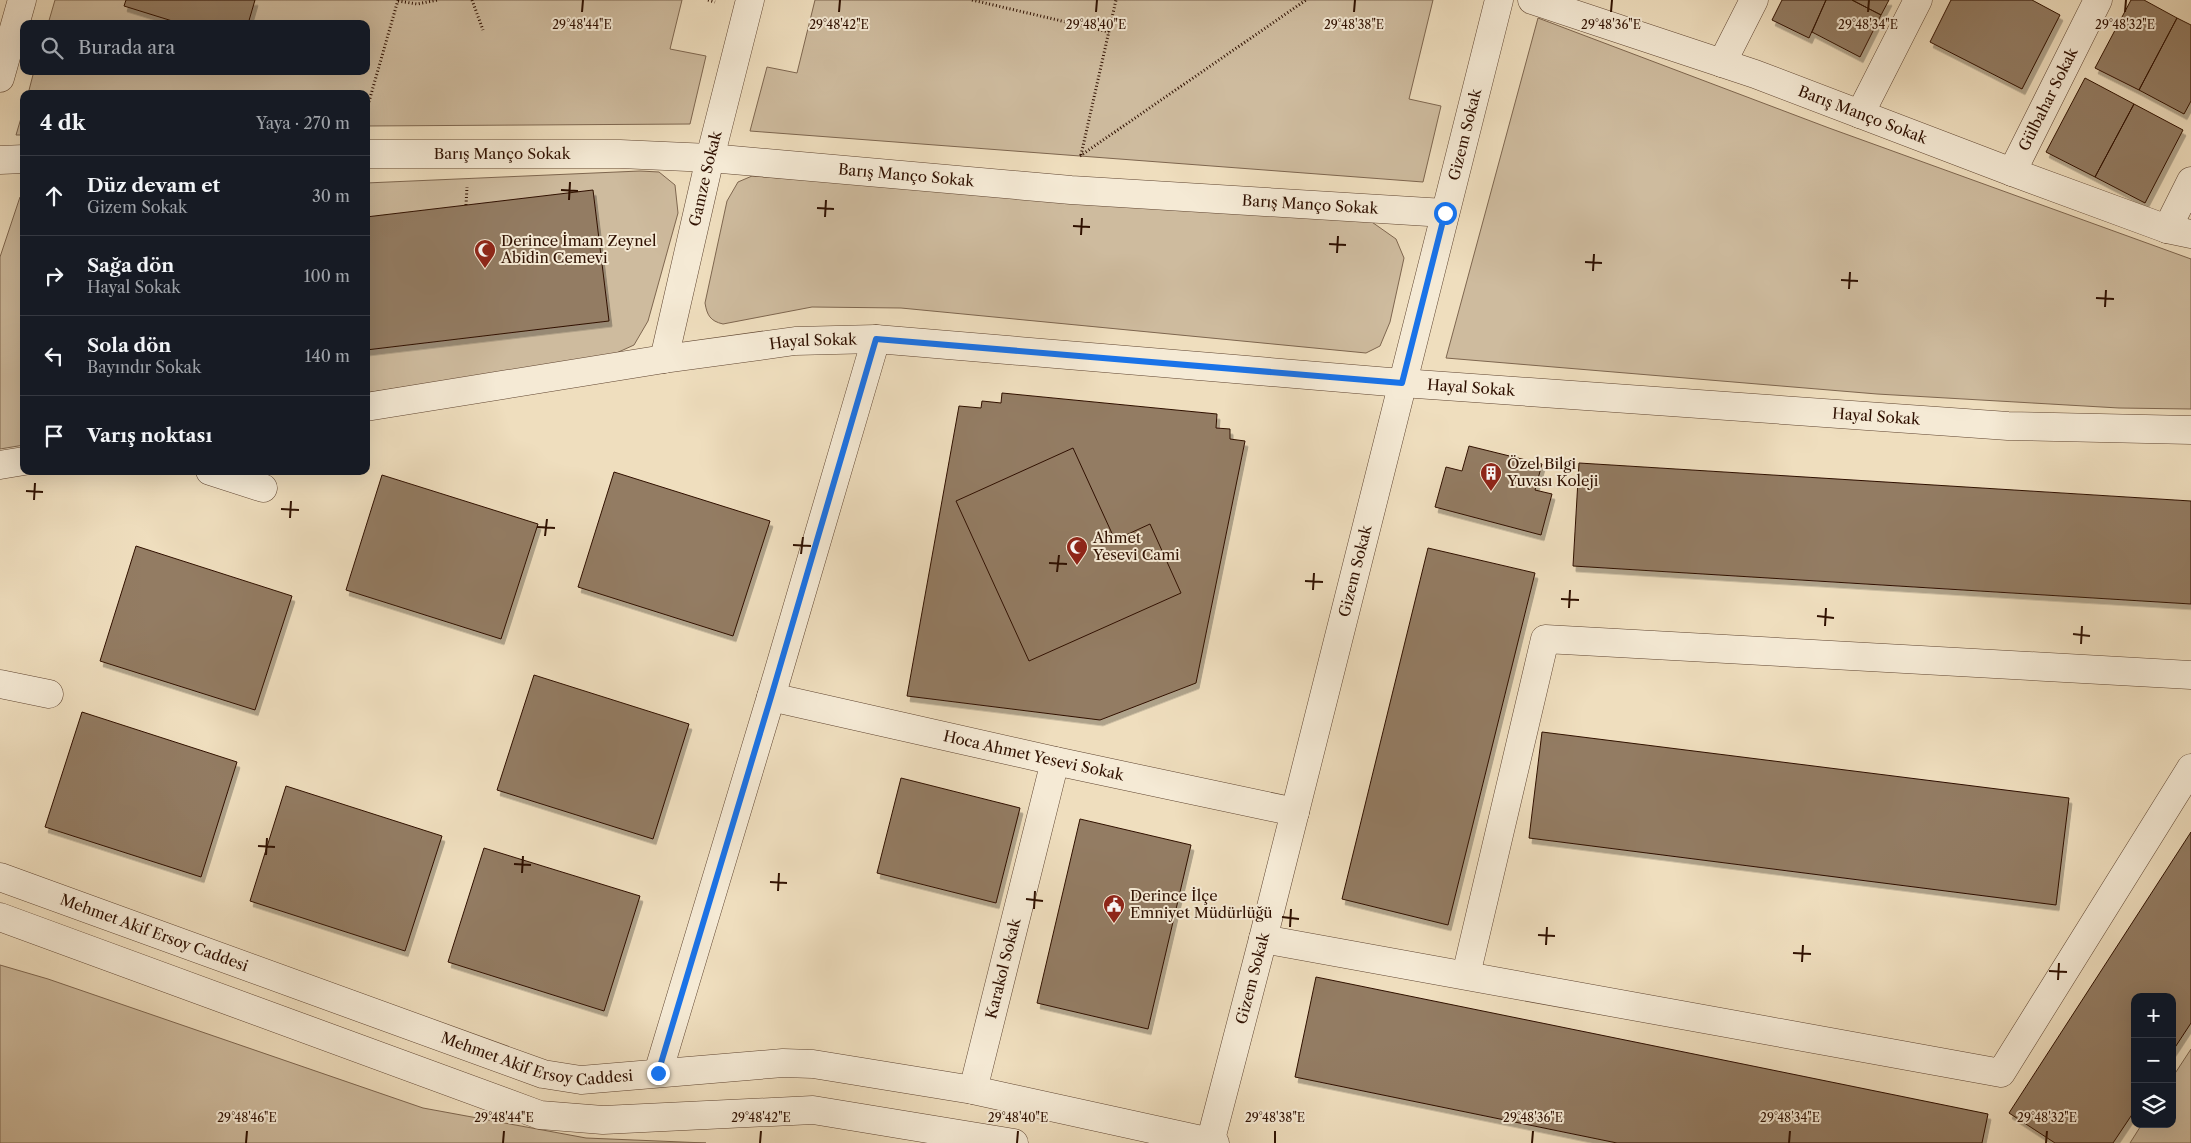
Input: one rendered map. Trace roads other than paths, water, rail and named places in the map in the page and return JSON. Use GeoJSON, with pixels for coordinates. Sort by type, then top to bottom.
{"type":"FeatureCollection","features":[{"type":"Feature","properties":{"kind":"street"},"geometry":{"type":"LineString","coordinates":[[0,78],[22,0]]}},
{"type":"Feature","properties":{"kind":"street","name":"Gamze Sokak"},"geometry":{"type":"LineString","coordinates":[[664,359],[710,158],[750,0]]}},
{"type":"Feature","properties":{"kind":"street","name":"Gizem Sokak"},"geometry":{"type":"LineString","coordinates":[[1212,1143],[1499,0]]}},
{"type":"Feature","properties":{"kind":"street","name":"Barış Manço Sokak"},"geometry":{"type":"LineString","coordinates":[[1532,0],[1722,63],[2012,172],[2179,231]]}},
{"type":"Feature","properties":{"kind":"street"},"geometry":{"type":"LineString","coordinates":[[1722,63],[1754,0]]}},
{"type":"Feature","properties":{"kind":"street"},"geometry":{"type":"LineString","coordinates":[[1860,114],[1918,0]]}},
{"type":"Feature","properties":{"kind":"street","name":"Gülbahar Sokak"},"geometry":{"type":"LineString","coordinates":[[2012,172],[2098,0]]}},
{"type":"Feature","properties":{"kind":"street","name":"Barış Manço Sokak"},"geometry":{"type":"LineString","coordinates":[[370,154],[620,154],[710,158],[1071,190],[1445,213]]}},
{"type":"Feature","properties":{"kind":"street"},"geometry":{"type":"LineString","coordinates":[[0,160],[20,159]]}},
{"type":"Feature","properties":{"kind":"street"},"geometry":{"type":"LineString","coordinates":[[2179,231],[2191,181]]}},
{"type":"Feature","properties":{"kind":"street"},"geometry":{"type":"LineString","coordinates":[[658,1073],[876,339]]}},
{"type":"Feature","properties":{"kind":"street","name":"Hayal Sokak"},"geometry":{"type":"LineString","coordinates":[[370,406],[664,359],[795,341],[876,339],[1402,383],[2008,426],[2191,430]]}},
{"type":"Feature","properties":{"kind":"street"},"geometry":{"type":"LineString","coordinates":[[0,465],[20,462]]}},
{"type":"Feature","properties":{"kind":"street"},"geometry":{"type":"LineString","coordinates":[[222,475],[263,488]]}},
{"type":"Feature","properties":{"kind":"street"},"geometry":{"type":"LineString","coordinates":[[1466,976],[1545,639],[2191,675]]}},
{"type":"Feature","properties":{"kind":"street"},"geometry":{"type":"LineString","coordinates":[[0,684],[50,694]]}},
{"type":"Feature","properties":{"kind":"street","name":"Hoca Ahmet Yesevi Sokak"},"geometry":{"type":"LineString","coordinates":[[771,697],[1055,761],[1295,812]]}},
{"type":"Feature","properties":{"kind":"street","name":"Karakol Sokak"},"geometry":{"type":"LineString","coordinates":[[973,1090],[1055,761]]}},
{"type":"Feature","properties":{"kind":"street"},"geometry":{"type":"LineString","coordinates":[[1263,939],[2000,1072],[2191,768]]}},
{"type":"Feature","properties":{"kind":"street","name":"Mehmet Akif Ersoy Caddesi"},"geometry":{"type":"LineString","coordinates":[[0,877],[543,1074],[581,1080],[783,1063],[813,1064],[973,1090],[1212,1143]]}},
{"type":"Feature","properties":{"kind":"street"},"geometry":{"type":"LineString","coordinates":[[0,917],[540,1115],[603,1120],[813,1110],[1014,1143]]}},
{"type":"Feature","properties":{"kind":"place","name":"Derince İmam Zeynel Abidin Cemevi"},"geometry":{"type":"Point","coordinates":[485,269]}},
{"type":"Feature","properties":{"kind":"place","name":"Özel Bilgi Yuvası Koleji"},"geometry":{"type":"Point","coordinates":[1491,492]}},
{"type":"Feature","properties":{"kind":"place","name":"Ahmet Yesevi Cami"},"geometry":{"type":"Point","coordinates":[1077,566]}},
{"type":"Feature","properties":{"kind":"place","name":"Derince İlçe Emniyet Müdürlüğü"},"geometry":{"type":"Point","coordinates":[1114,924]}}]}
